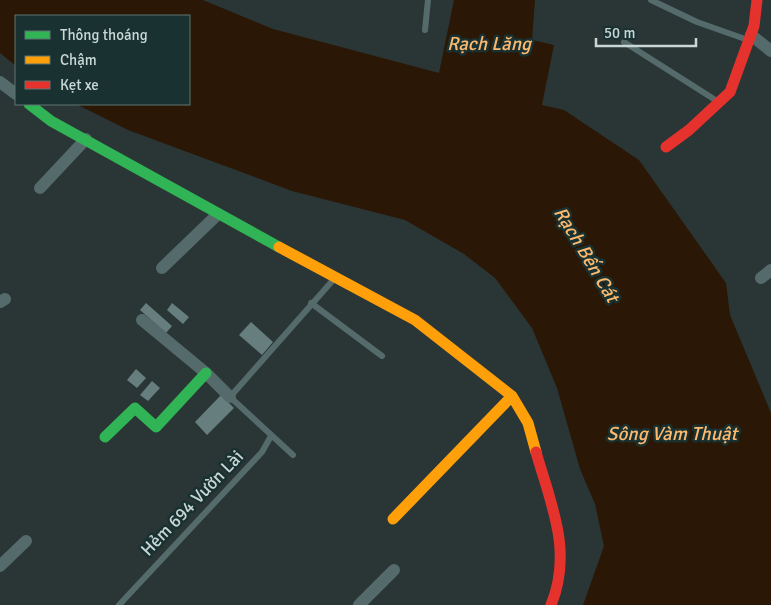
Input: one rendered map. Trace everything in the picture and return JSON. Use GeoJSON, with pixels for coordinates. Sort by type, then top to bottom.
{"type":"FeatureCollection","features":[{"type":"Feature","properties":{"kind":"street"},"geometry":{"type":"LineString","coordinates":[[666,147],[689,130],[730,92],[750,38],[757,0]]}},
{"type":"Feature","properties":{"kind":"street"},"geometry":{"type":"LineString","coordinates":[[750,38],[771,51]]}},
{"type":"Feature","properties":{"kind":"street"},"geometry":{"type":"LineString","coordinates":[[30,105],[51,121],[335,278],[415,320],[512,396],[528,423],[558,531],[562,554],[559,585],[551,605]]}},
{"type":"Feature","properties":{"kind":"street"},"geometry":{"type":"LineString","coordinates":[[40,188],[86,139]]}},
{"type":"Feature","properties":{"kind":"street"},"geometry":{"type":"LineString","coordinates":[[162,268],[218,214]]}},
{"type":"Feature","properties":{"kind":"street"},"geometry":{"type":"LineString","coordinates":[[142,320],[206,373],[230,397]]}},
{"type":"Feature","properties":{"kind":"street"},"geometry":{"type":"LineString","coordinates":[[105,436],[135,408],[156,427],[206,373]]}},
{"type":"Feature","properties":{"kind":"street"},"geometry":{"type":"LineString","coordinates":[[393,519],[512,396]]}},
{"type":"Feature","properties":{"kind":"street"},"geometry":{"type":"LineString","coordinates":[[0,566],[26,541]]}},
{"type":"Feature","properties":{"kind":"street"},"geometry":{"type":"LineString","coordinates":[[359,605],[394,570]]}},
{"type":"Feature","properties":{"kind":"lane"},"geometry":{"type":"LineString","coordinates":[[425,30],[428,0]]}},
{"type":"Feature","properties":{"kind":"lane"},"geometry":{"type":"LineString","coordinates":[[651,0],[697,22],[750,38]]}},
{"type":"Feature","properties":{"kind":"lane"},"geometry":{"type":"LineString","coordinates":[[624,42],[718,102]]}},
{"type":"Feature","properties":{"kind":"lane"},"geometry":{"type":"LineString","coordinates":[[293,455],[230,397],[335,278]]}},
{"type":"Feature","properties":{"kind":"lane"},"geometry":{"type":"LineString","coordinates":[[311,303],[382,356]]}},
{"type":"Feature","properties":{"kind":"lane","name":"Hẻm 694 Vườn Lài"},"geometry":{"type":"LineString","coordinates":[[118,605],[262,452],[271,436]]}},
{"type":"Feature","properties":{"kind":"water","name":"Sông Vàm Thuật"},"geometry":{"type":"Polygon","coordinates":[[[0,0],[203,0],[273,29],[439,73],[454,0],[535,0],[532,40],[554,45],[542,105],[564,110],[639,160],[726,283],[730,315],[771,413],[771,605],[583,605],[604,546],[595,504],[580,469],[557,388],[532,328],[495,278],[464,254],[405,220],[292,191],[128,130],[78,105],[190,105],[190,15],[15,15],[15,65],[0,53],[0,0]]]}},
{"type":"Feature","properties":{"kind":"building"},"geometry":{"type":"Polygon","coordinates":[[[146,303],[172,326],[166,333],[140,310],[146,303]]]}},
{"type":"Feature","properties":{"kind":"building"},"geometry":{"type":"Polygon","coordinates":[[[172,303],[189,317],[183,324],[167,310],[172,303]]]}},
{"type":"Feature","properties":{"kind":"building"},"geometry":{"type":"Polygon","coordinates":[[[251,322],[273,342],[262,355],[239,335],[251,322]]]}},
{"type":"Feature","properties":{"kind":"building"},"geometry":{"type":"Polygon","coordinates":[[[136,369],[146,378],[137,388],[127,380],[136,369]]]}},
{"type":"Feature","properties":{"kind":"building"},"geometry":{"type":"Polygon","coordinates":[[[152,381],[160,388],[148,401],[140,395],[152,381]]]}},
{"type":"Feature","properties":{"kind":"building"},"geometry":{"type":"Polygon","coordinates":[[[221,395],[234,408],[207,435],[195,422],[221,395]]]}},
{"type":"Feature","properties":{"kind":"traffic: fast"},"geometry":{"type":"LineString","coordinates":[[30,105],[51,121],[279,247]]}},
{"type":"Feature","properties":{"kind":"traffic: fast"},"geometry":{"type":"LineString","coordinates":[[105,437],[135,408],[156,427],[206,373]]}},
{"type":"Feature","properties":{"kind":"traffic: slow"},"geometry":{"type":"LineString","coordinates":[[279,247],[415,320],[512,396],[528,423],[536,452]]}},
{"type":"Feature","properties":{"kind":"traffic: slow"},"geometry":{"type":"LineString","coordinates":[[393,519],[512,396]]}},
{"type":"Feature","properties":{"kind":"traffic: jam"},"geometry":{"type":"LineString","coordinates":[[666,147],[689,130],[730,92],[754,26],[757,0]]}},
{"type":"Feature","properties":{"kind":"traffic: jam"},"geometry":{"type":"LineString","coordinates":[[536,452],[553,509],[560,547],[560,566],[551,605]]}},
{"type":"Feature","properties":{"kind":"water label","name":"Rạch Lăng"},"geometry":{"type":"Point","coordinates":[489,43]}},
{"type":"Feature","properties":{"kind":"water label","name":"Rạch Bến Cát"},"geometry":{"type":"Point","coordinates":[587,254]}}]}
